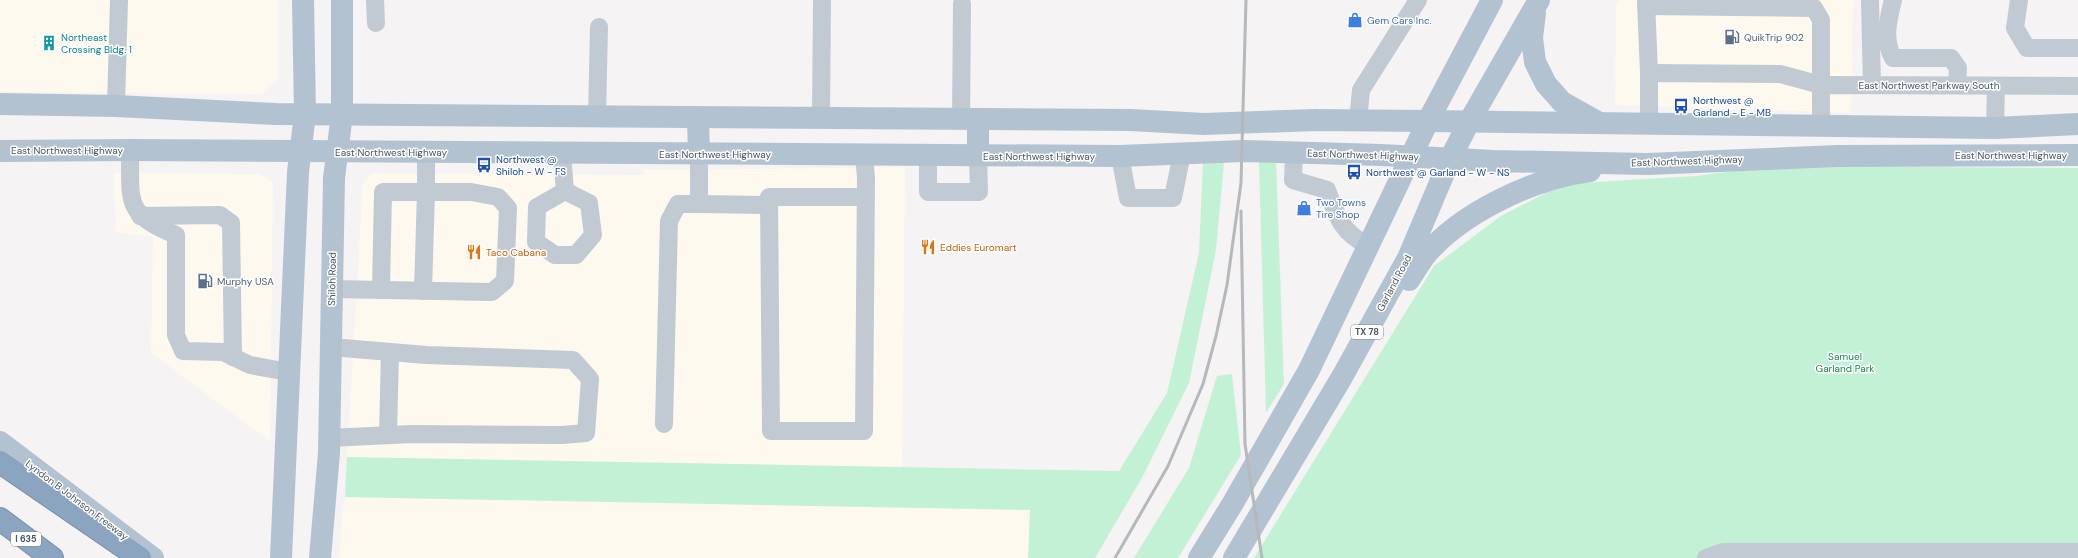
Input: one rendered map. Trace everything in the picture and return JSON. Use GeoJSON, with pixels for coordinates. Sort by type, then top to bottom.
{"type":"FeatureCollection","features":[{"type":"Feature","properties":{"kind":"highway"},"geometry":{"type":"LineString","coordinates":[[0,462],[140,558]]}},
{"type":"Feature","properties":{"kind":"highway","name":"I 635"},"geometry":{"type":"LineString","coordinates":[[0,519],[52,558]]}},
{"type":"Feature","properties":{"kind":"main road"},"geometry":{"type":"LineString","coordinates":[[281,558],[298,172],[304,114],[303,0]]}},
{"type":"Feature","properties":{"kind":"main road","name":"Shiloh Road"},"geometry":{"type":"LineString","coordinates":[[320,558],[329,438],[334,178],[342,114],[342,0]]}},
{"type":"Feature","properties":{"kind":"main road"},"geometry":{"type":"LineString","coordinates":[[1199,558],[1233,504],[1309,370],[1367,245],[1428,121],[1492,0]]}},
{"type":"Feature","properties":{"kind":"main road"},"geometry":{"type":"LineString","coordinates":[[1538,3],[1532,38],[1535,62],[1546,84],[1562,102],[1599,123]]}},
{"type":"Feature","properties":{"kind":"main road","name":"Garland Road"},"geometry":{"type":"LineString","coordinates":[[1234,558],[1342,377],[1408,258],[1450,159],[1469,122],[1538,3]]}},
{"type":"Feature","properties":{"kind":"main road"},"geometry":{"type":"LineString","coordinates":[[0,104],[116,106],[304,114],[1131,120],[1204,124],[1428,121],[1995,128],[2078,124]]}},
{"type":"Feature","properties":{"kind":"main road"},"geometry":{"type":"LineString","coordinates":[[698,118],[699,154]]}},
{"type":"Feature","properties":{"kind":"main road"},"geometry":{"type":"LineString","coordinates":[[969,119],[978,155]]}},
{"type":"Feature","properties":{"kind":"main road","name":"East Northwest Highway"},"geometry":{"type":"LineString","coordinates":[[0,151],[130,150],[1120,156],[1243,151],[1411,156],[1450,159],[1648,164],[1837,156],[2078,155]]}},
{"type":"Feature","properties":{"kind":"main road"},"geometry":{"type":"LineString","coordinates":[[1342,377],[1425,257],[1458,226],[1500,199],[1536,185],[1576,173],[1648,164]]}},
{"type":"Feature","properties":{"kind":"main road","name":"Lyndon B Johnson Freeway"},"geometry":{"type":"LineString","coordinates":[[0,442],[153,558]]}},
{"type":"Feature","properties":{"kind":"street"},"geometry":{"type":"LineString","coordinates":[[116,106],[119,0]]}},
{"type":"Feature","properties":{"kind":"street"},"geometry":{"type":"LineString","coordinates":[[375,0],[376,22]]}},
{"type":"Feature","properties":{"kind":"street"},"geometry":{"type":"LineString","coordinates":[[821,118],[822,0]]}},
{"type":"Feature","properties":{"kind":"street"},"geometry":{"type":"LineString","coordinates":[[1358,121],[1361,90],[1418,0]]}},
{"type":"Feature","properties":{"kind":"street"},"geometry":{"type":"LineString","coordinates":[[1870,0],[1872,85]]}},
{"type":"Feature","properties":{"kind":"street"},"geometry":{"type":"LineString","coordinates":[[1893,0],[1886,31],[1890,52],[1893,58],[1950,58],[1958,68],[1958,85]]}},
{"type":"Feature","properties":{"kind":"street"},"geometry":{"type":"LineString","coordinates":[[2019,0],[2015,28],[2027,48],[2078,48]]}},
{"type":"Feature","properties":{"kind":"street"},"geometry":{"type":"LineString","coordinates":[[1649,123],[1649,73],[1646,3],[1814,8],[1821,20],[1821,126]]}},
{"type":"Feature","properties":{"kind":"street"},"geometry":{"type":"LineString","coordinates":[[962,4],[969,119]]}},
{"type":"Feature","properties":{"kind":"street"},"geometry":{"type":"LineString","coordinates":[[597,117],[599,27]]}},
{"type":"Feature","properties":{"kind":"street","name":"East Northwest Parkway South"},"geometry":{"type":"LineString","coordinates":[[1649,73],[1780,74],[1821,85],[2078,86]]}},
{"type":"Feature","properties":{"kind":"street"},"geometry":{"type":"LineString","coordinates":[[1995,128],[1996,86]]}},
{"type":"Feature","properties":{"kind":"street"},"geometry":{"type":"LineString","coordinates":[[130,150],[132,204],[140,216],[156,227],[176,235],[176,335],[183,351],[223,352],[250,365],[288,372]]}},
{"type":"Feature","properties":{"kind":"street"},"geometry":{"type":"LineString","coordinates":[[423,291],[426,152]]}},
{"type":"Feature","properties":{"kind":"street"},"geometry":{"type":"LineString","coordinates":[[1294,152],[1293,180],[1326,190],[1339,221],[1353,238],[1367,245]]}},
{"type":"Feature","properties":{"kind":"street"},"geometry":{"type":"LineString","coordinates":[[562,153],[565,191]]}},
{"type":"Feature","properties":{"kind":"street"},"geometry":{"type":"LineString","coordinates":[[1120,156],[1128,198],[1173,198],[1182,153]]}},
{"type":"Feature","properties":{"kind":"street"},"geometry":{"type":"LineString","coordinates":[[699,154],[699,204]]}},
{"type":"Feature","properties":{"kind":"street"},"geometry":{"type":"LineString","coordinates":[[864,155],[866,197],[864,431],[771,431],[769,197],[866,197]]}},
{"type":"Feature","properties":{"kind":"street"},"geometry":{"type":"LineString","coordinates":[[928,155],[928,192],[979,192],[978,155]]}},
{"type":"Feature","properties":{"kind":"street"},"geometry":{"type":"LineString","coordinates":[[332,290],[492,292],[505,281],[508,208],[498,197],[471,192],[383,192],[380,290]]}},
{"type":"Feature","properties":{"kind":"street"},"geometry":{"type":"LineString","coordinates":[[664,424],[669,221],[678,204],[769,205]]}},
{"type":"Feature","properties":{"kind":"street"},"geometry":{"type":"LineString","coordinates":[[140,216],[220,215],[231,223],[233,357]]}},
{"type":"Feature","properties":{"kind":"street"},"geometry":{"type":"LineString","coordinates":[[329,438],[388,435],[562,435],[586,433],[590,379],[573,360],[426,355],[331,347]]}},
{"type":"Feature","properties":{"kind":"street"},"geometry":{"type":"LineString","coordinates":[[388,435],[390,352]]}},
{"type":"Feature","properties":{"kind":"street"},"geometry":{"type":"LineString","coordinates":[[1706,558],[1723,552],[2078,552]]}},
{"type":"Feature","properties":{"kind":"shaded area"},"geometry":{"type":"Polygon","coordinates":[[[0,0],[277,0],[277,80],[262,94],[0,92],[0,0]]]}},
{"type":"Feature","properties":{"kind":"shaded area"},"geometry":{"type":"Polygon","coordinates":[[[1620,0],[1853,0],[1851,113],[1615,105],[1616,6],[1620,0]]]}},
{"type":"Feature","properties":{"kind":"shaded area"},"geometry":{"type":"Polygon","coordinates":[[[905,167],[902,467],[347,457],[363,183],[371,173],[644,175],[644,170],[905,167]]]}},
{"type":"Feature","properties":{"kind":"shaded area"},"geometry":{"type":"Polygon","coordinates":[[[114,173],[260,174],[273,182],[270,441],[151,353],[153,237],[116,232],[114,173]]]}},
{"type":"Feature","properties":{"kind":"shaded area"},"geometry":{"type":"Polygon","coordinates":[[[345,497],[1030,510],[1028,558],[340,558],[341,524],[345,497]]]}},
{"type":"Feature","properties":{"kind":"green space"},"geometry":{"type":"Polygon","coordinates":[[[1203,161],[1224,162],[1216,250],[1189,383],[1143,476],[1095,558],[1028,558],[1030,510],[345,497],[347,457],[1119,471],[1167,393],[1199,253],[1203,161]]]}},
{"type":"Feature","properties":{"kind":"green space"},"geometry":{"type":"Polygon","coordinates":[[[1259,162],[1276,162],[1284,384],[1266,413],[1259,162]]]}},
{"type":"Feature","properties":{"kind":"green space","name":"Samuel Garland Park"},"geometry":{"type":"Polygon","coordinates":[[[1773,166],[2078,168],[2078,558],[1254,558],[1434,266],[1501,216],[1563,184],[1696,176],[1773,166]]]}},
{"type":"Feature","properties":{"kind":"green space"},"geometry":{"type":"Polygon","coordinates":[[[1232,374],[1241,455],[1178,558],[1134,558],[1189,468],[1217,376],[1232,374]]]}},
{"type":"Feature","properties":{"kind":"railway"},"geometry":{"type":"LineString","coordinates":[[1115,558],[1168,466],[1203,384],[1216,336],[1227,285],[1241,183],[1246,0]]}},
{"type":"Feature","properties":{"kind":"railway"},"geometry":{"type":"LineString","coordinates":[[1241,211],[1245,444],[1262,558]]}},
{"type":"Feature","properties":{"kind":"place","name":"Gem Cars Inc."},"geometry":{"type":"Point","coordinates":[1355,20]}},
{"type":"Feature","properties":{"kind":"place","name":"QuikTrip 902"},"geometry":{"type":"Point","coordinates":[1732,37]}},
{"type":"Feature","properties":{"kind":"place","name":"Northeast Crossing Bldg. 1"},"geometry":{"type":"Point","coordinates":[49,43]}},
{"type":"Feature","properties":{"kind":"place","name":"Northwest @ Garland - E - MB"},"geometry":{"type":"Point","coordinates":[1681,106]}},
{"type":"Feature","properties":{"kind":"place","name":"Northwest @ Shiloh - W - FS"},"geometry":{"type":"Point","coordinates":[484,165]}},
{"type":"Feature","properties":{"kind":"place","name":"Northwest @ Garland - W - NS"},"geometry":{"type":"Point","coordinates":[1354,172]}},
{"type":"Feature","properties":{"kind":"place","name":"Two Towns Tire Shop"},"geometry":{"type":"Point","coordinates":[1304,208]}},
{"type":"Feature","properties":{"kind":"place","name":"Eddies Euromart"},"geometry":{"type":"Point","coordinates":[928,247]}},
{"type":"Feature","properties":{"kind":"place","name":"Taco Cabana"},"geometry":{"type":"Point","coordinates":[474,252]}},
{"type":"Feature","properties":{"kind":"place","name":"Murphy USA"},"geometry":{"type":"Point","coordinates":[205,281]}}]}
